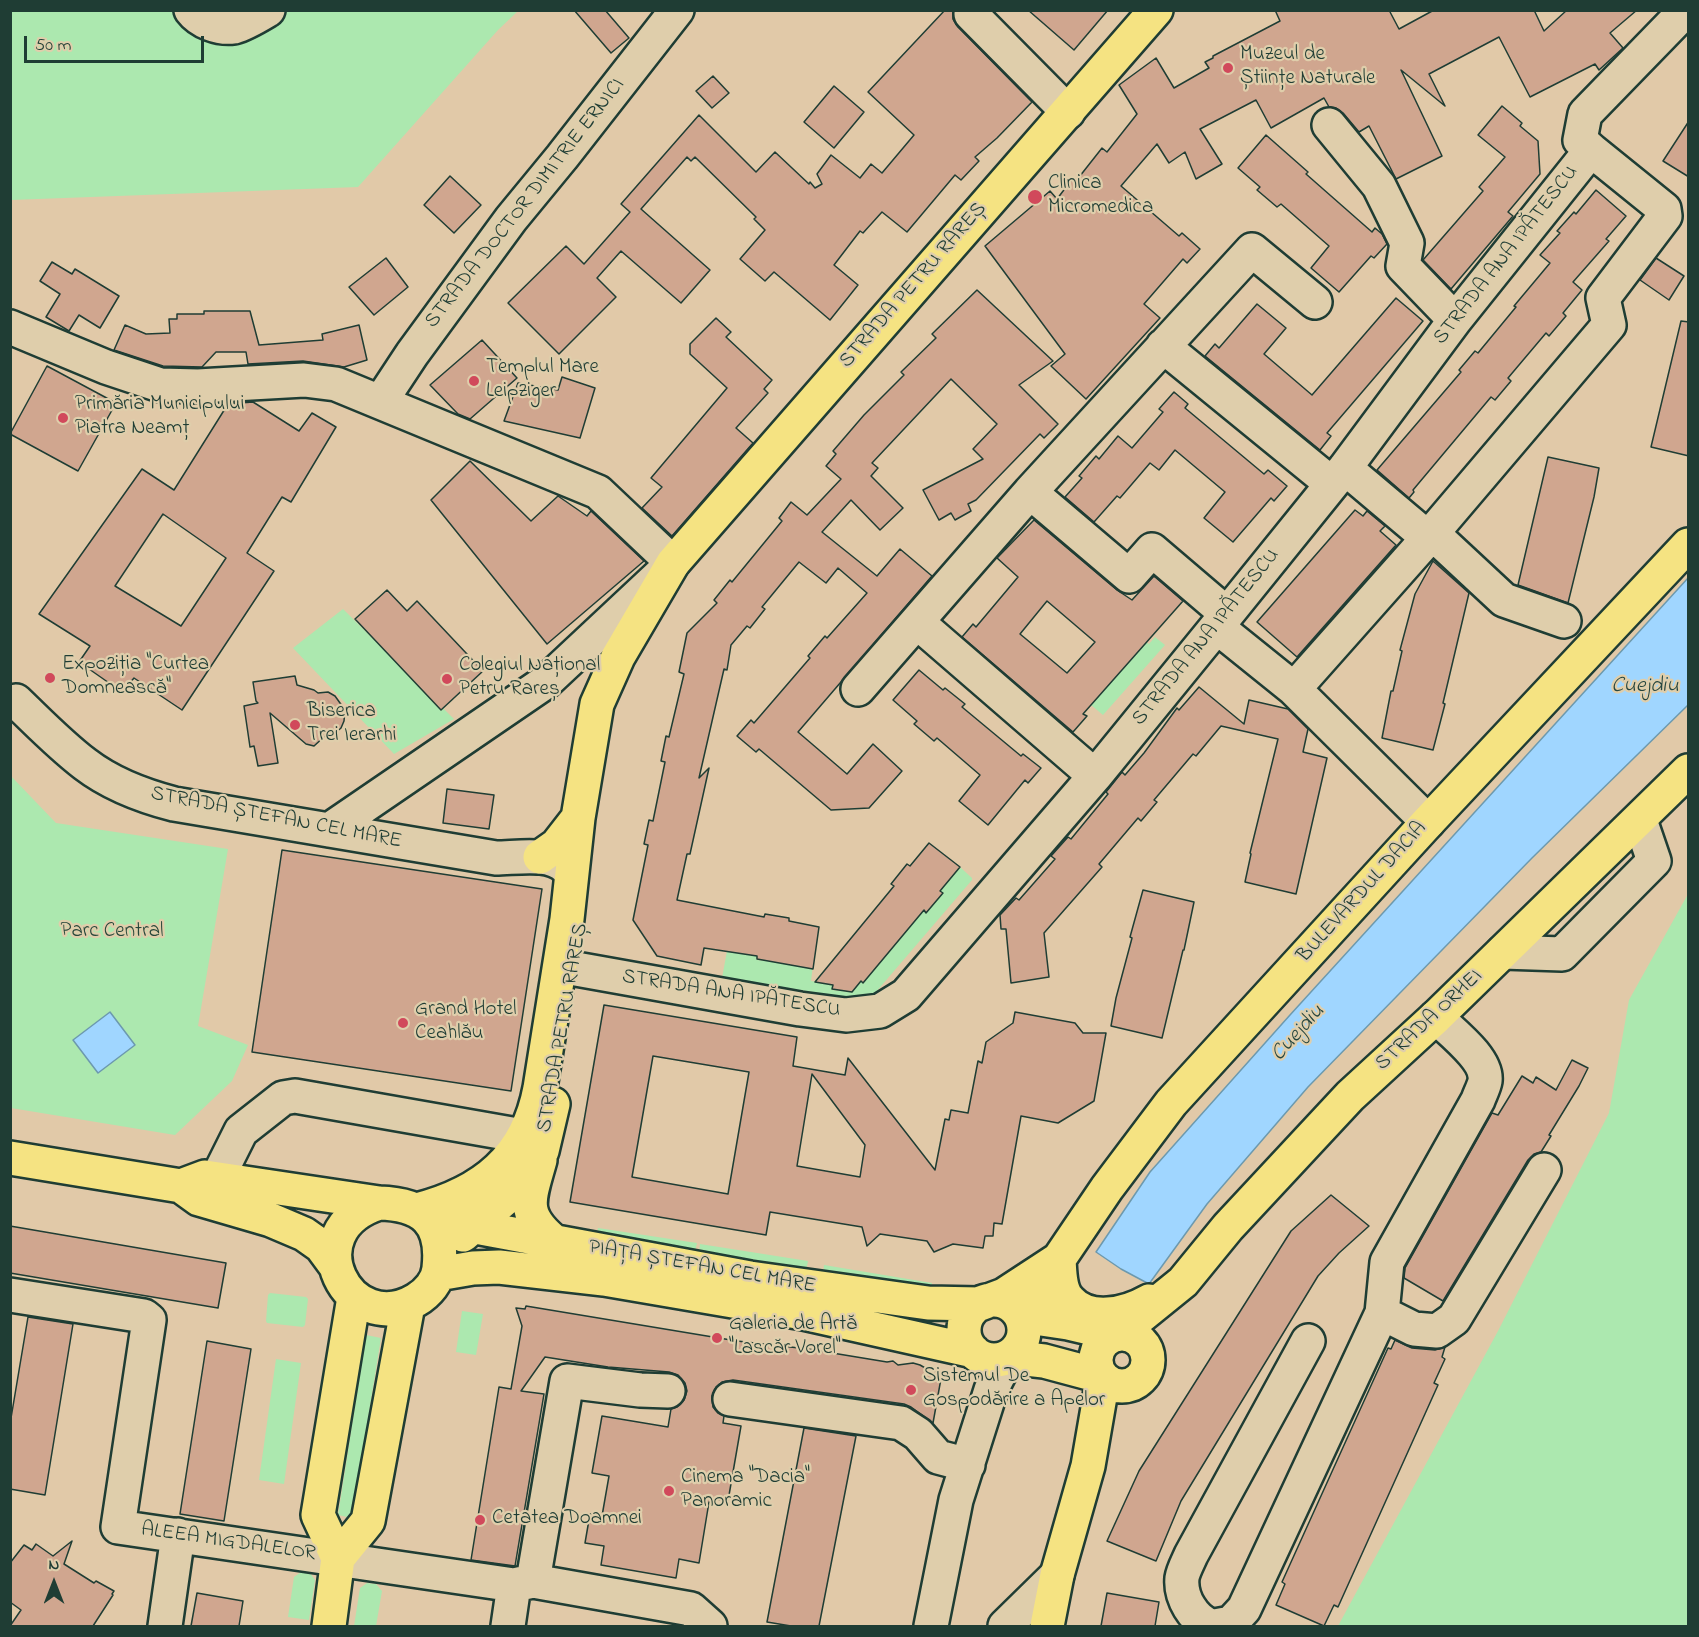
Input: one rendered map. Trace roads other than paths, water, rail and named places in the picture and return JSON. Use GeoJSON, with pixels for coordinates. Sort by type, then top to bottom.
{"type":"FeatureCollection","features":[{"type":"Feature","properties":{"kind":"main road","name":"STRADA PETRU RAREȘ"},"geometry":{"type":"LineString","coordinates":[[422,1214],[490,1178],[532,1143],[534,1113],[568,909],[578,818],[597,704],[618,657],[673,563],[1156,10]]}},
{"type":"Feature","properties":{"kind":"main road","name":"BULEVARDUL DACIA"},"geometry":{"type":"LineString","coordinates":[[1021,1316],[1043,1295],[1059,1259],[1107,1188],[1171,1103],[1428,822],[1689,545]]}},
{"type":"Feature","properties":{"kind":"main road","name":"STRADA ORHEI"},"geometry":{"type":"LineString","coordinates":[[1118,1334],[1183,1282],[1228,1227],[1350,1096],[1436,1017],[1689,771]]}},
{"type":"Feature","properties":{"kind":"main road"},"geometry":{"type":"LineString","coordinates":[[540,857],[557,845],[578,818]]}},
{"type":"Feature","properties":{"kind":"main road","name":"STRADA PETRU RAREȘ"},"geometry":{"type":"LineString","coordinates":[[440,1261],[508,1196],[554,1100],[584,911],[584,891],[573,873]]}},
{"type":"Feature","properties":{"kind":"main road"},"geometry":{"type":"LineString","coordinates":[[532,1143],[530,1208],[533,1220],[539,1229],[556,1243]]}},
{"type":"Feature","properties":{"kind":"main road"},"geometry":{"type":"LineString","coordinates":[[10,1158],[181,1186],[199,1199],[272,1220],[304,1234],[321,1246],[335,1265],[345,1287],[354,1297],[380,1308],[408,1305],[420,1298],[431,1287],[440,1261],[439,1238],[422,1214],[399,1203],[379,1203],[205,1178],[181,1186]]}},
{"type":"Feature","properties":{"kind":"main road"},"geometry":{"type":"LineString","coordinates":[[335,1265],[335,1248],[340,1232],[349,1218],[363,1208],[379,1203]]}},
{"type":"Feature","properties":{"kind":"main road","name":"PIAȚA ȘTEFAN CEL MARE"},"geometry":{"type":"LineString","coordinates":[[422,1214],[556,1243],[750,1278],[928,1304],[980,1304]]}},
{"type":"Feature","properties":{"kind":"main road","name":"BULEVARDUL DACIA"},"geometry":{"type":"LineString","coordinates":[[980,1304],[1004,1295],[1059,1259]]}},
{"type":"Feature","properties":{"kind":"main road"},"geometry":{"type":"LineString","coordinates":[[1059,1259],[1062,1289],[1069,1301],[1094,1314],[1112,1315],[1140,1307],[1183,1282]]}},
{"type":"Feature","properties":{"kind":"main road","name":"PIAȚA ȘTEFAN CEL MARE"},"geometry":{"type":"LineString","coordinates":[[440,1261],[473,1268],[499,1267],[604,1279],[803,1313],[973,1352]]}},
{"type":"Feature","properties":{"kind":"main road","name":"STRADA ORHEI"},"geometry":{"type":"LineString","coordinates":[[1147,1353],[1183,1282]]}},
{"type":"Feature","properties":{"kind":"main road"},"geometry":{"type":"LineString","coordinates":[[346,1549],[318,1515],[354,1297]]}},
{"type":"Feature","properties":{"kind":"main road"},"geometry":{"type":"LineString","coordinates":[[1008,1357],[1021,1344],[1024,1325],[1021,1316],[1007,1304],[998,1301],[980,1304],[973,1310],[965,1326],[965,1335],[973,1352],[981,1357],[990,1360],[1008,1357],[1044,1361],[1111,1380],[1143,1376],[1147,1369],[1147,1353],[1144,1345],[1137,1339],[1068,1323],[1021,1316]]}},
{"type":"Feature","properties":{"kind":"main road"},"geometry":{"type":"LineString","coordinates":[[328,1626],[346,1549],[368,1521],[408,1305]]}},
{"type":"Feature","properties":{"kind":"main road"},"geometry":{"type":"LineString","coordinates":[[1111,1380],[1095,1359],[1101,1343],[1107,1337],[1118,1334]]}},
{"type":"Feature","properties":{"kind":"main road"},"geometry":{"type":"LineString","coordinates":[[1047,1626],[1057,1575],[1111,1380]]}},
{"type":"Feature","properties":{"kind":"street"},"geometry":{"type":"LineString","coordinates":[[191,10],[212,25],[233,27],[268,10]]}},
{"type":"Feature","properties":{"kind":"street","name":"STRADA DOCTOR DIMITRIE ERNICI"},"geometry":{"type":"LineString","coordinates":[[381,401],[412,354],[511,219],[676,10]]}},
{"type":"Feature","properties":{"kind":"street","name":"STRADA ANA IPĂTESCU"},"geometry":{"type":"LineString","coordinates":[[576,969],[800,1009],[846,1015],[880,1011],[906,995],[1095,776],[1338,476],[1455,320],[1591,150],[1580,140],[1585,114],[1685,11]]}},
{"type":"Feature","properties":{"kind":"street"},"geometry":{"type":"LineString","coordinates":[[971,14],[1068,112]]}},
{"type":"Feature","properties":{"kind":"street"},"geometry":{"type":"LineString","coordinates":[[1329,125],[1378,186],[1407,243],[1403,266],[1455,320]]}},
{"type":"Feature","properties":{"kind":"street"},"geometry":{"type":"LineString","coordinates":[[1294,689],[1430,535],[1609,325],[1603,298],[1665,216],[1664,209],[1591,150]]}},
{"type":"Feature","properties":{"kind":"street"},"geometry":{"type":"LineString","coordinates":[[858,689],[1029,492],[1252,250],[1315,302]]}},
{"type":"Feature","properties":{"kind":"street"},"geometry":{"type":"LineString","coordinates":[[10,327],[115,371],[160,385],[198,386],[304,380],[336,384],[598,492],[673,563]]}},
{"type":"Feature","properties":{"kind":"street"},"geometry":{"type":"LineString","coordinates":[[1163,346],[1338,476],[1430,535],[1504,600],[1564,621]]}},
{"type":"Feature","properties":{"kind":"street"},"geometry":{"type":"LineString","coordinates":[[1029,492],[1129,576],[1152,550],[1428,822]]}},
{"type":"Feature","properties":{"kind":"street","name":"STRADA PETRU RAREȘ"},"geometry":{"type":"LineString","coordinates":[[329,830],[547,681],[673,563]]}},
{"type":"Feature","properties":{"kind":"street"},"geometry":{"type":"LineString","coordinates":[[917,622],[1095,776]]}},
{"type":"Feature","properties":{"kind":"street","name":"STRADA ȘTEFAN CEL MARE"},"geometry":{"type":"LineString","coordinates":[[16,701],[87,765],[117,783],[150,798],[174,804],[496,858],[540,857],[562,863],[573,873]]}},
{"type":"Feature","properties":{"kind":"street","name":"STRADA ȘTEFAN CEL MARE"},"geometry":{"type":"LineString","coordinates":[[496,858],[545,878],[560,891],[568,909]]}},
{"type":"Feature","properties":{"kind":"street"},"geometry":{"type":"LineString","coordinates":[[1308,1341],[1188,1563],[1182,1579],[1185,1596],[1200,1622],[1213,1626],[1231,1623],[1244,1609],[1382,1313],[1387,1262],[1478,1100],[1485,1082],[1484,1070],[1477,1057],[1436,1017]]}},
{"type":"Feature","properties":{"kind":"street"},"geometry":{"type":"LineString","coordinates":[[217,1179],[241,1131],[283,1098],[295,1096],[532,1143]]}},
{"type":"Feature","properties":{"kind":"street"},"geometry":{"type":"LineString","coordinates":[[1382,1313],[1414,1329],[1437,1331],[1454,1319],[1544,1170]]}},
{"type":"Feature","properties":{"kind":"street","name":"ALEEA MIGDALELOR"},"geometry":{"type":"LineString","coordinates":[[10,1294],[144,1316],[149,1320],[118,1527],[177,1535],[346,1549],[524,1583],[691,1609],[710,1626]]}},
{"type":"Feature","properties":{"kind":"street"},"geometry":{"type":"LineString","coordinates":[[973,1352],[991,1390]]}},
{"type":"Feature","properties":{"kind":"street"},"geometry":{"type":"LineString","coordinates":[[931,1626],[956,1500],[991,1390],[1008,1357]]}},
{"type":"Feature","properties":{"kind":"street"},"geometry":{"type":"LineString","coordinates":[[508,1626],[524,1583],[567,1381],[668,1391]]}},
{"type":"Feature","properties":{"kind":"street"},"geometry":{"type":"LineString","coordinates":[[730,1399],[901,1423],[918,1434],[938,1457],[968,1465]]}},
{"type":"Feature","properties":{"kind":"street"},"geometry":{"type":"LineString","coordinates":[[165,1626],[177,1535]]}},
{"type":"Feature","properties":{"kind":"street"},"geometry":{"type":"LineString","coordinates":[[1005,1626],[1057,1575]]}},
{"type":"Feature","properties":{"kind":"water","name":"Cuejdiu"},"geometry":{"type":"Polygon","coordinates":[[[1688,578],[1688,705],[1532,858],[1308,1087],[1207,1204],[1149,1284],[1096,1252],[1150,1172],[1688,578]]]}},
{"type":"Feature","properties":{"kind":"water"},"geometry":{"type":"Polygon","coordinates":[[[110,1012],[135,1045],[98,1073],[73,1040],[110,1012]]]}},
{"type":"Feature","properties":{"kind":"place","name":"Muzeul de Științe Naturale"},"geometry":{"type":"Point","coordinates":[1228,68]}},
{"type":"Feature","properties":{"kind":"place","name":"Clinica Micromedica"},"geometry":{"type":"Point","coordinates":[1035,197]}},
{"type":"Feature","properties":{"kind":"place","name":"Templul Mare Leipziger"},"geometry":{"type":"Point","coordinates":[474,381]}},
{"type":"Feature","properties":{"kind":"place","name":"Primăria Municipului Piatra Neamț"},"geometry":{"type":"Point","coordinates":[63,418]}},
{"type":"Feature","properties":{"kind":"place","name":"Expoziția \"Curtea Domnească\""},"geometry":{"type":"Point","coordinates":[50,678]}},
{"type":"Feature","properties":{"kind":"place","name":"Colegiul Național Petru Rareș"},"geometry":{"type":"Point","coordinates":[447,679]}},
{"type":"Feature","properties":{"kind":"place","name":"Biserica Trei Ierarhi"},"geometry":{"type":"Point","coordinates":[295,725]}},
{"type":"Feature","properties":{"kind":"place","name":"Grand Hotel Ceahlău"},"geometry":{"type":"Point","coordinates":[403,1023]}},
{"type":"Feature","properties":{"kind":"place","name":"Galeria de Artă \"Lascăr Vorel\""},"geometry":{"type":"Point","coordinates":[717,1338]}},
{"type":"Feature","properties":{"kind":"place","name":"Sistemul De Gospodărire a Apelor"},"geometry":{"type":"Point","coordinates":[911,1390]}},
{"type":"Feature","properties":{"kind":"place","name":"Cinema \"Dacia\" Panoramic"},"geometry":{"type":"Point","coordinates":[669,1491]}},
{"type":"Feature","properties":{"kind":"place","name":"Cetatea Doamnei"},"geometry":{"type":"Point","coordinates":[480,1520]}},
{"type":"Feature","properties":{"kind":"park label","name":"Parc Central"},"geometry":{"type":"Point","coordinates":[112,933]}}]}
